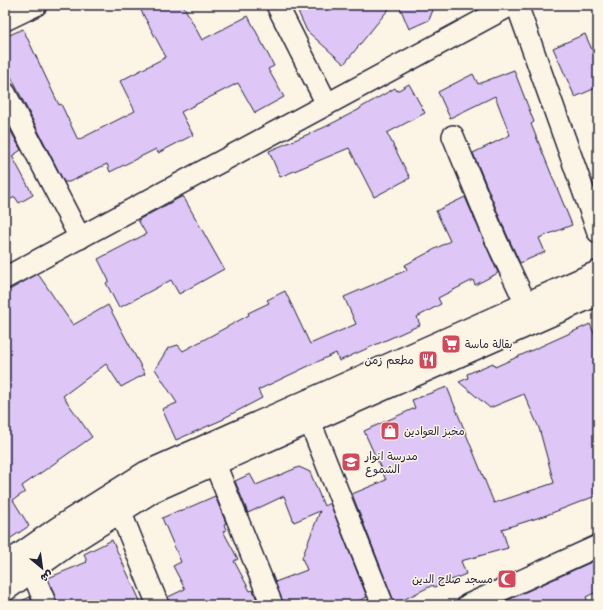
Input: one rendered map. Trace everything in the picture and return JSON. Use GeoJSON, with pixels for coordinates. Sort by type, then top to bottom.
{"type":"FeatureCollection","features":[{"type":"Feature","properties":{"kind":"street"},"geometry":{"type":"LineString","coordinates":[[5,20],[36,5]]}},
{"type":"Feature","properties":{"kind":"street"},"geometry":{"type":"LineString","coordinates":[[277,5],[327,104]]}},
{"type":"Feature","properties":{"kind":"street"},"geometry":{"type":"LineString","coordinates":[[5,278],[512,5]]}},
{"type":"Feature","properties":{"kind":"street"},"geometry":{"type":"LineString","coordinates":[[517,5],[598,232]]}},
{"type":"Feature","properties":{"kind":"street"},"geometry":{"type":"LineString","coordinates":[[5,93],[80,238]]}},
{"type":"Feature","properties":{"kind":"street"},"geometry":{"type":"LineString","coordinates":[[453,136],[496,240],[526,304]]}},
{"type":"Feature","properties":{"kind":"street"},"geometry":{"type":"LineString","coordinates":[[5,565],[58,528],[144,473],[598,272]]}},
{"type":"Feature","properties":{"kind":"street"},"geometry":{"type":"LineString","coordinates":[[5,590],[69,544],[153,491],[598,294]]}},
{"type":"Feature","properties":{"kind":"street"},"geometry":{"type":"LineString","coordinates":[[310,422],[383,605]]}},
{"type":"Feature","properties":{"kind":"street"},"geometry":{"type":"LineString","coordinates":[[215,464],[272,605]]}},
{"type":"Feature","properties":{"kind":"street"},"geometry":{"type":"LineString","coordinates":[[120,512],[158,605]]}},
{"type":"Feature","properties":{"kind":"street"},"geometry":{"type":"LineString","coordinates":[[468,605],[598,546]]}},
{"type":"Feature","properties":{"kind":"street"},"geometry":{"type":"LineString","coordinates":[[32,571],[46,605]]}},
{"type":"Feature","properties":{"kind":"building"},"geometry":{"type":"Polygon","coordinates":[[[138,5],[183,5],[202,40],[248,16],[274,66],[268,69],[284,97],[255,113],[238,83],[181,112],[193,135],[158,153],[156,149],[110,172],[107,164],[69,182],[64,182],[5,65],[5,37],[23,29],[59,105],[61,104],[78,140],[135,111],[120,81],[166,57],[138,5]]]}},
{"type":"Feature","properties":{"kind":"building"},"geometry":{"type":"Polygon","coordinates":[[[295,5],[392,5],[344,64],[307,31],[295,5]]]}},
{"type":"Feature","properties":{"kind":"building"},"geometry":{"type":"Polygon","coordinates":[[[399,5],[435,5],[429,20],[409,29],[399,5]]]}},
{"type":"Feature","properties":{"kind":"building"},"geometry":{"type":"Polygon","coordinates":[[[585,34],[598,63],[598,87],[575,97],[553,48],[585,34]]]}},
{"type":"Feature","properties":{"kind":"building"},"geometry":{"type":"Polygon","coordinates":[[[514,70],[534,122],[531,124],[572,225],[539,238],[545,252],[520,263],[473,153],[510,135],[495,96],[450,118],[438,92],[473,74],[478,84],[514,70]]]}},
{"type":"Feature","properties":{"kind":"building"},"geometry":{"type":"Polygon","coordinates":[[[409,84],[425,113],[387,133],[410,178],[374,197],[349,148],[280,177],[269,151],[325,127],[360,109],[395,88],[397,91],[409,84]]]}},
{"type":"Feature","properties":{"kind":"building"},"geometry":{"type":"Polygon","coordinates":[[[9,128],[21,150],[12,156],[33,195],[19,203],[15,197],[5,202],[5,130],[9,128]]]}},
{"type":"Feature","properties":{"kind":"building"},"geometry":{"type":"Polygon","coordinates":[[[183,196],[224,269],[179,294],[171,280],[119,308],[106,283],[109,281],[98,259],[146,234],[138,220],[183,196]]]}},
{"type":"Feature","properties":{"kind":"building"},"geometry":{"type":"Polygon","coordinates":[[[465,197],[498,273],[475,285],[473,280],[438,298],[441,304],[417,317],[420,325],[339,361],[336,353],[258,390],[262,398],[224,419],[176,440],[162,409],[177,403],[155,369],[168,348],[178,345],[183,351],[249,315],[248,313],[269,303],[267,300],[285,291],[310,344],[356,324],[344,297],[407,270],[405,265],[450,241],[436,211],[465,197]]]}},
{"type":"Feature","properties":{"kind":"building"},"geometry":{"type":"Polygon","coordinates":[[[38,274],[73,325],[108,305],[145,374],[121,387],[106,364],[63,396],[92,437],[22,486],[25,492],[13,500],[29,526],[5,542],[5,290],[11,289],[38,274]]]}},
{"type":"Feature","properties":{"kind":"building"},"geometry":{"type":"Polygon","coordinates":[[[590,324],[598,343],[598,495],[544,516],[502,529],[508,548],[461,561],[466,574],[434,587],[433,585],[395,604],[352,494],[386,480],[364,431],[415,408],[412,400],[447,387],[494,503],[554,483],[539,428],[524,394],[490,408],[459,382],[468,378],[467,374],[493,363],[495,367],[590,324]]]}},
{"type":"Feature","properties":{"kind":"building"},"geometry":{"type":"Polygon","coordinates":[[[299,467],[310,472],[324,506],[330,503],[367,597],[351,605],[284,605],[275,582],[307,570],[302,558],[320,511],[294,522],[284,496],[248,513],[235,481],[250,474],[256,485],[299,467]]]}},
{"type":"Feature","properties":{"kind":"building"},"geometry":{"type":"Polygon","coordinates":[[[215,496],[226,523],[224,524],[226,530],[223,531],[238,559],[234,561],[250,591],[253,590],[259,605],[170,605],[168,597],[185,589],[173,566],[181,562],[162,518],[215,496]]]}},
{"type":"Feature","properties":{"kind":"building"},"geometry":{"type":"Polygon","coordinates":[[[112,540],[142,605],[58,605],[48,578],[87,562],[84,554],[112,540]]]}},
{"type":"Feature","properties":{"kind":"building"},"geometry":{"type":"Polygon","coordinates":[[[598,559],[598,591],[586,597],[589,605],[497,605],[598,559]]]}},
{"type":"Feature","properties":{"kind":"building"},"geometry":{"type":"Polygon","coordinates":[[[30,597],[33,605],[13,605],[30,597]]]}},
{"type":"Feature","properties":{"kind":"place","name":"بقالة ماسة"},"geometry":{"type":"Point","coordinates":[451,344]}},
{"type":"Feature","properties":{"kind":"place","name":"مطعم زمن"},"geometry":{"type":"Point","coordinates":[428,360]}},
{"type":"Feature","properties":{"kind":"place","name":"مخبز العوادين"},"geometry":{"type":"Point","coordinates":[390,431]}},
{"type":"Feature","properties":{"kind":"place","name":"مدرسة انوار الشموع"},"geometry":{"type":"Point","coordinates":[351,462]}},
{"type":"Feature","properties":{"kind":"place","name":"مسجد صلاح الدين"},"geometry":{"type":"Point","coordinates":[507,579]}}]}
